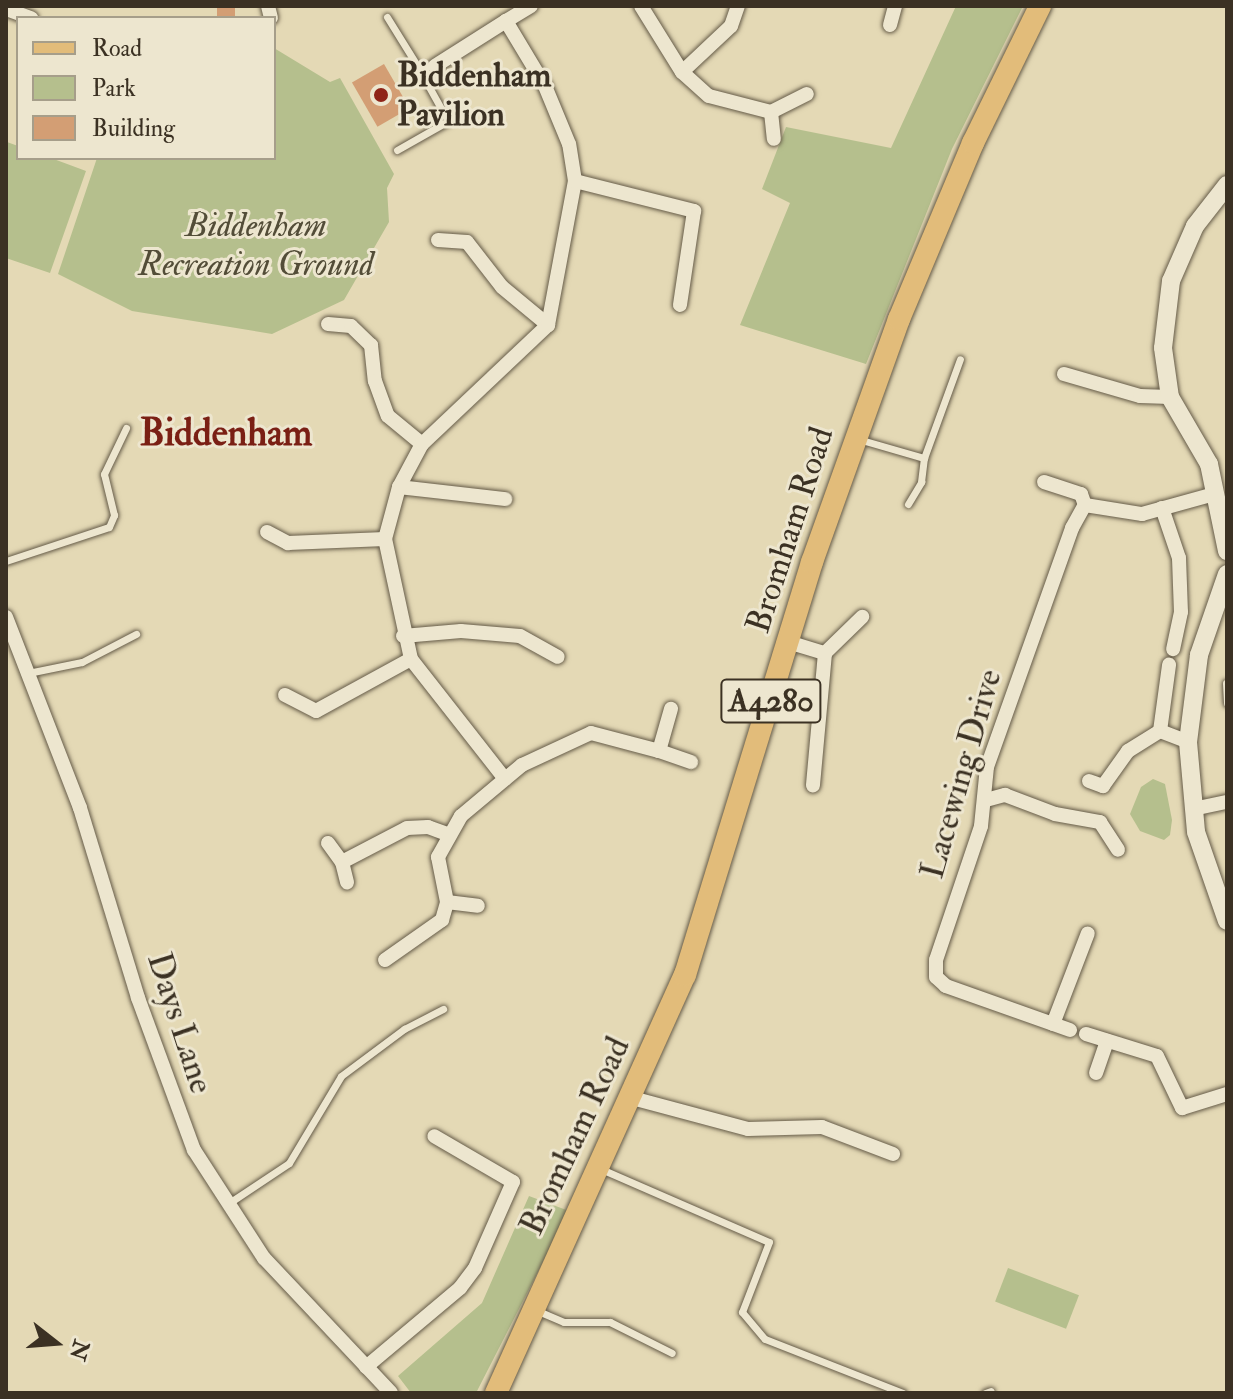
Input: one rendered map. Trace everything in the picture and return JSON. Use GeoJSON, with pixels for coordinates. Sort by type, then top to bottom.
{"type":"FeatureCollection","features":[{"type":"Feature","properties":{"kind":"main road","name":"Bromham Road"},"geometry":{"type":"LineString","coordinates":[[496,1393],[532,1309],[632,1098],[698,939],[788,642],[856,439],[940,217],[1040,6]]}},
{"type":"Feature","properties":{"kind":"street"},"geometry":{"type":"LineString","coordinates":[[435,66],[531,6]]}},
{"type":"Feature","properties":{"kind":"street"},"geometry":{"type":"LineString","coordinates":[[641,6],[682,72],[709,96],[771,112],[807,94]]}},
{"type":"Feature","properties":{"kind":"street"},"geometry":{"type":"LineString","coordinates":[[682,72],[731,26],[738,6]]}},
{"type":"Feature","properties":{"kind":"street"},"geometry":{"type":"LineString","coordinates":[[890,25],[895,6]]}},
{"type":"Feature","properties":{"kind":"street"},"geometry":{"type":"LineString","coordinates":[[6,9],[25,16]]}},
{"type":"Feature","properties":{"kind":"street"},"geometry":{"type":"LineString","coordinates":[[505,779],[411,659],[403,636],[385,539],[399,487],[422,444],[548,325],[575,181],[569,144],[545,86],[506,21]]}},
{"type":"Feature","properties":{"kind":"street"},"geometry":{"type":"LineString","coordinates":[[771,112],[774,139]]}},
{"type":"Feature","properties":{"kind":"street"},"geometry":{"type":"LineString","coordinates":[[575,181],[694,211],[680,305]]}},
{"type":"Feature","properties":{"kind":"street"},"geometry":{"type":"LineString","coordinates":[[1227,185],[1195,226],[1171,281],[1163,348],[1170,397],[1209,464],[1227,551]]}},
{"type":"Feature","properties":{"kind":"street"},"geometry":{"type":"LineString","coordinates":[[438,240],[467,242],[502,287],[548,325]]}},
{"type":"Feature","properties":{"kind":"street"},"geometry":{"type":"LineString","coordinates":[[328,324],[351,326],[371,345],[375,381],[388,416],[422,444]]}},
{"type":"Feature","properties":{"kind":"street"},"geometry":{"type":"LineString","coordinates":[[1064,374],[1140,396],[1170,397]]}},
{"type":"Feature","properties":{"kind":"street"},"geometry":{"type":"LineString","coordinates":[[1044,482],[1081,494],[1085,505],[1133,513],[1214,494]]}},
{"type":"Feature","properties":{"kind":"street"},"geometry":{"type":"LineString","coordinates":[[399,487],[505,499]]}},
{"type":"Feature","properties":{"kind":"street","name":"Lacewing Drive"},"geometry":{"type":"LineString","coordinates":[[1053,1024],[946,986],[936,977],[936,960],[986,800],[987,767],[1072,528],[1085,505]]}},
{"type":"Feature","properties":{"kind":"street"},"geometry":{"type":"LineString","coordinates":[[1162,508],[1179,558],[1181,612],[1173,649]]}},
{"type":"Feature","properties":{"kind":"street"},"geometry":{"type":"LineString","coordinates":[[267,532],[288,543],[385,539]]}},
{"type":"Feature","properties":{"kind":"street"},"geometry":{"type":"LineString","coordinates":[[1227,574],[1199,655],[1188,742],[1193,809],[1215,898],[1227,921]]}},
{"type":"Feature","properties":{"kind":"street","name":"Days Lane"},"geometry":{"type":"LineString","coordinates":[[6,617],[80,808],[174,1104],[227,1205],[288,1287],[391,1393]]}},
{"type":"Feature","properties":{"kind":"street"},"geometry":{"type":"LineString","coordinates":[[813,785],[825,653],[862,617]]}},
{"type":"Feature","properties":{"kind":"street"},"geometry":{"type":"LineString","coordinates":[[403,636],[461,631],[520,636],[558,657]]}},
{"type":"Feature","properties":{"kind":"street"},"geometry":{"type":"LineString","coordinates":[[788,642],[825,653]]}},
{"type":"Feature","properties":{"kind":"street"},"geometry":{"type":"LineString","coordinates":[[285,695],[316,711],[411,659]]}},
{"type":"Feature","properties":{"kind":"street"},"geometry":{"type":"LineString","coordinates":[[1160,731],[1169,665]]}},
{"type":"Feature","properties":{"kind":"street"},"geometry":{"type":"LineString","coordinates":[[659,751],[671,709]]}},
{"type":"Feature","properties":{"kind":"street"},"geometry":{"type":"LineString","coordinates":[[1160,731],[1188,742]]}},
{"type":"Feature","properties":{"kind":"street"},"geometry":{"type":"LineString","coordinates":[[1089,781],[1103,786],[1128,751],[1160,731]]}},
{"type":"Feature","properties":{"kind":"street"},"geometry":{"type":"LineString","coordinates":[[385,960],[442,920],[447,902],[438,857],[447,834],[522,765],[591,733],[691,762]]}},
{"type":"Feature","properties":{"kind":"street"},"geometry":{"type":"LineString","coordinates":[[986,800],[1005,795],[1055,814],[1100,822],[1118,850]]}},
{"type":"Feature","properties":{"kind":"street"},"geometry":{"type":"LineString","coordinates":[[1193,809],[1227,802]]}},
{"type":"Feature","properties":{"kind":"street"},"geometry":{"type":"LineString","coordinates":[[342,862],[407,828],[428,827],[447,834]]}},
{"type":"Feature","properties":{"kind":"street"},"geometry":{"type":"LineString","coordinates":[[328,843],[342,862],[347,882]]}},
{"type":"Feature","properties":{"kind":"street"},"geometry":{"type":"LineString","coordinates":[[447,902],[478,906]]}},
{"type":"Feature","properties":{"kind":"street"},"geometry":{"type":"LineString","coordinates":[[1070,1030],[1053,1024],[1088,933]]}},
{"type":"Feature","properties":{"kind":"street"},"geometry":{"type":"LineString","coordinates":[[1086,1034],[1157,1056],[1182,1108],[1227,1094]]}},
{"type":"Feature","properties":{"kind":"street"},"geometry":{"type":"LineString","coordinates":[[1096,1073],[1107,1041]]}},
{"type":"Feature","properties":{"kind":"street"},"geometry":{"type":"LineString","coordinates":[[632,1098],[748,1129],[796,1124],[822,1127],[893,1154]]}},
{"type":"Feature","properties":{"kind":"street"},"geometry":{"type":"LineString","coordinates":[[366,1367],[468,1278],[513,1182],[434,1136]]}},
{"type":"Feature","properties":{"kind":"lane"},"geometry":{"type":"LineString","coordinates":[[387,17],[448,121],[397,150]]}},
{"type":"Feature","properties":{"kind":"lane"},"geometry":{"type":"LineString","coordinates":[[418,67],[435,66]]}},
{"type":"Feature","properties":{"kind":"lane"},"geometry":{"type":"LineString","coordinates":[[908,504],[921,482],[924,458],[960,359]]}},
{"type":"Feature","properties":{"kind":"lane"},"geometry":{"type":"LineString","coordinates":[[6,561],[109,527],[114,515],[104,474],[126,428]]}},
{"type":"Feature","properties":{"kind":"lane"},"geometry":{"type":"LineString","coordinates":[[856,439],[924,458]]}},
{"type":"Feature","properties":{"kind":"lane"},"geometry":{"type":"LineString","coordinates":[[28,673],[82,662],[136,634]]}},
{"type":"Feature","properties":{"kind":"lane"},"geometry":{"type":"LineString","coordinates":[[1226,683],[1227,703]]}},
{"type":"Feature","properties":{"kind":"lane"},"geometry":{"type":"LineString","coordinates":[[227,1205],[289,1163],[341,1076],[404,1029],[443,1009]]}},
{"type":"Feature","properties":{"kind":"lane"},"geometry":{"type":"LineString","coordinates":[[599,1168],[769,1242],[742,1312],[765,1339],[903,1393]]}},
{"type":"Feature","properties":{"kind":"lane"},"geometry":{"type":"LineString","coordinates":[[532,1309],[564,1322],[610,1322],[672,1353]]}},
{"type":"Feature","properties":{"kind":"green space"},"geometry":{"type":"Polygon","coordinates":[[[956,6],[1023,6],[952,149],[866,364],[740,325],[790,203],[762,189],[786,127],[891,148],[956,6]]]}},
{"type":"Feature","properties":{"kind":"green space","name":"Biddenham Recreation Ground"},"geometry":{"type":"Polygon","coordinates":[[[276,49],[330,82],[340,78],[394,174],[387,188],[389,222],[344,300],[272,334],[132,311],[58,274],[96,160],[276,160],[276,49]]]}},
{"type":"Feature","properties":{"kind":"green space"},"geometry":{"type":"Polygon","coordinates":[[[7,142],[16,145],[16,160],[56,160],[86,171],[50,273],[6,258],[7,142]]]}},
{"type":"Feature","properties":{"kind":"green space"},"geometry":{"type":"Polygon","coordinates":[[[1153,779],[1165,784],[1172,820],[1170,835],[1164,840],[1140,831],[1130,814],[1141,787],[1153,779]]]}},
{"type":"Feature","properties":{"kind":"green space"},"geometry":{"type":"Polygon","coordinates":[[[529,1196],[569,1211],[476,1393],[411,1393],[398,1376],[482,1303],[529,1196]]]}},
{"type":"Feature","properties":{"kind":"green space"},"geometry":{"type":"Polygon","coordinates":[[[1008,1268],[1079,1295],[1066,1329],[995,1302],[1008,1268]]]}},
{"type":"Feature","properties":{"kind":"building"},"geometry":{"type":"Polygon","coordinates":[[[217,6],[235,6],[235,16],[217,16],[217,6]]]}},
{"type":"Feature","properties":{"kind":"building","name":"Biddenham Pavilion"},"geometry":{"type":"Polygon","coordinates":[[[384,64],[410,108],[377,127],[352,82],[384,64]]]}},
{"type":"Feature","properties":{"kind":"place","name":"Biddenham Pavilion"},"geometry":{"type":"Point","coordinates":[381,95]}},
{"type":"Feature","properties":{"kind":"district","name":"Biddenham"},"geometry":{"type":"Point","coordinates":[226,434]}}]}
